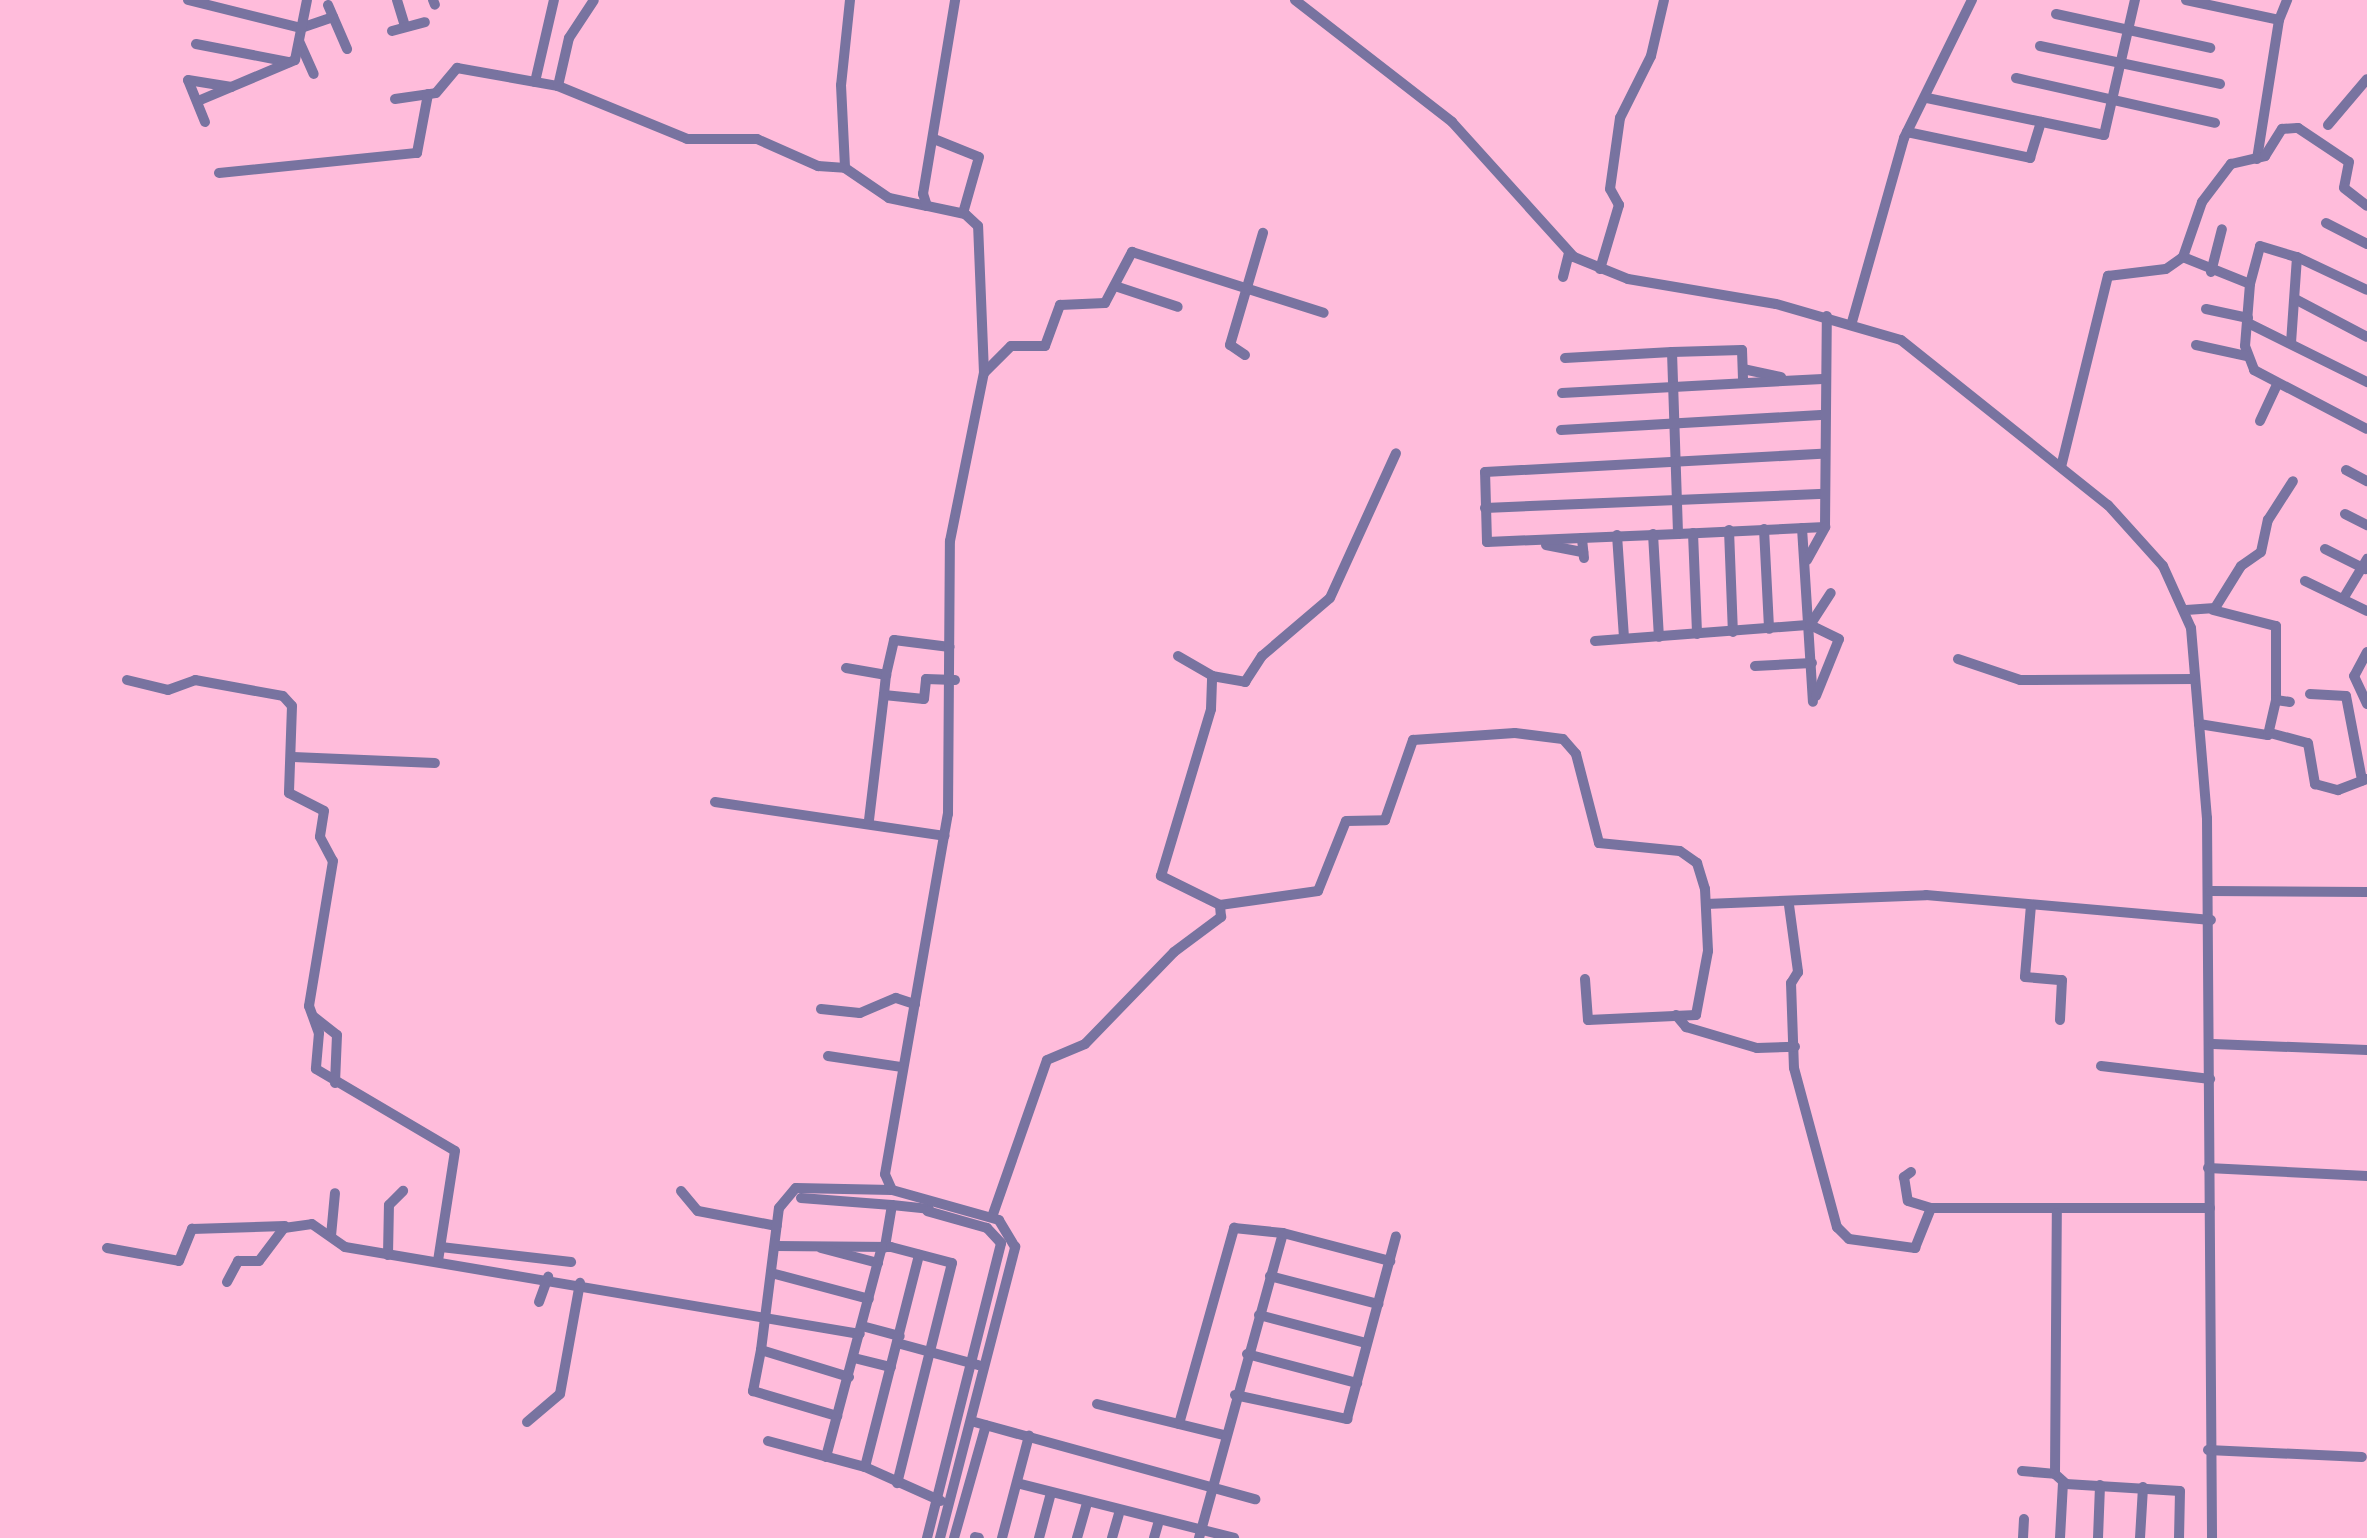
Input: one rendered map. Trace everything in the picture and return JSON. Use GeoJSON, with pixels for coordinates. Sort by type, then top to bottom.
{"type":"FeatureCollection","features":[{"type":"Feature","properties":{"kind":"street"},"geometry":{"type":"LineString","coordinates":[[188,0],[300,34],[333,17]]}},
{"type":"Feature","properties":{"kind":"street"},"geometry":{"type":"LineString","coordinates":[[198,102],[290,62],[307,0]]}},
{"type":"Feature","properties":{"kind":"street"},"geometry":{"type":"LineString","coordinates":[[397,0],[399,29],[425,22]]}},
{"type":"Feature","properties":{"kind":"street"},"geometry":{"type":"LineString","coordinates":[[535,82],[554,0]]}},
{"type":"Feature","properties":{"kind":"street"},"geometry":{"type":"LineString","coordinates":[[558,86],[568,38],[594,0]]}},
{"type":"Feature","properties":{"kind":"street"},"geometry":{"type":"LineString","coordinates":[[845,168],[841,86],[849,0]]}},
{"type":"Feature","properties":{"kind":"street"},"geometry":{"type":"LineString","coordinates":[[927,206],[955,0]]}},
{"type":"Feature","properties":{"kind":"street"},"geometry":{"type":"LineString","coordinates":[[1296,0],[1452,122],[1569,252],[1600,269],[1852,322],[1919,352],[2061,467],[2150,547],[2186,610],[2200,724],[2210,891],[2213,1044],[2208,1168],[2208,1450],[2212,1538]]}},
{"type":"Feature","properties":{"kind":"street"},"geometry":{"type":"LineString","coordinates":[[1600,269],[1619,204],[1610,189],[1620,118],[1656,44],[1664,0]]}},
{"type":"Feature","properties":{"kind":"street"},"geometry":{"type":"LineString","coordinates":[[1852,322],[1908,132],[1972,0]]}},
{"type":"Feature","properties":{"kind":"street"},"geometry":{"type":"LineString","coordinates":[[1927,98],[2104,136],[2135,0]]}},
{"type":"Feature","properties":{"kind":"street"},"geometry":{"type":"LineString","coordinates":[[2186,0],[2279,20]]}},
{"type":"Feature","properties":{"kind":"street"},"geometry":{"type":"LineString","coordinates":[[2257,159],[2279,20],[2288,0]]}},
{"type":"Feature","properties":{"kind":"street"},"geometry":{"type":"LineString","coordinates":[[328,4],[347,49]]}},
{"type":"Feature","properties":{"kind":"street"},"geometry":{"type":"LineString","coordinates":[[2056,14],[2210,48]]}},
{"type":"Feature","properties":{"kind":"street"},"geometry":{"type":"LineString","coordinates":[[300,34],[314,74]]}},
{"type":"Feature","properties":{"kind":"street"},"geometry":{"type":"LineString","coordinates":[[196,44],[290,62]]}},
{"type":"Feature","properties":{"kind":"street"},"geometry":{"type":"LineString","coordinates":[[2040,46],[2220,84]]}},
{"type":"Feature","properties":{"kind":"street"},"geometry":{"type":"LineString","coordinates":[[246,81],[251,55]]}},
{"type":"Feature","properties":{"kind":"street"},"geometry":{"type":"LineString","coordinates":[[395,99],[428,94],[457,68],[558,86],[687,139],[757,140],[818,166],[845,168],[888,198],[963,213],[978,226],[984,373],[950,540],[950,647],[955,680],[944,836],[884,1168],[892,1190]]}},
{"type":"Feature","properties":{"kind":"street"},"geometry":{"type":"LineString","coordinates":[[2016,78],[2216,123]]}},
{"type":"Feature","properties":{"kind":"street"},"geometry":{"type":"LineString","coordinates":[[2328,126],[2367,79]]}},
{"type":"Feature","properties":{"kind":"street"},"geometry":{"type":"LineString","coordinates":[[205,122],[188,80],[232,87]]}},
{"type":"Feature","properties":{"kind":"street"},"geometry":{"type":"LineString","coordinates":[[218,173],[417,153],[428,94]]}},
{"type":"Feature","properties":{"kind":"street"},"geometry":{"type":"LineString","coordinates":[[1908,132],[2030,158],[2041,122]]}},
{"type":"Feature","properties":{"kind":"street"},"geometry":{"type":"LineString","coordinates":[[2061,467],[2108,276],[2166,269],[2183,256],[2202,202],[2227,168],[2257,159],[2282,129],[2305,131],[2349,162],[2344,188],[2367,206]]}},
{"type":"Feature","properties":{"kind":"street"},"geometry":{"type":"LineString","coordinates":[[934,140],[980,156],[963,213]]}},
{"type":"Feature","properties":{"kind":"street"},"geometry":{"type":"LineString","coordinates":[[2326,223],[2367,244]]}},
{"type":"Feature","properties":{"kind":"street"},"geometry":{"type":"LineString","coordinates":[[2211,272],[2222,230]]}},
{"type":"Feature","properties":{"kind":"street"},"geometry":{"type":"LineString","coordinates":[[1245,355],[1230,348],[1263,232]]}},
{"type":"Feature","properties":{"kind":"street"},"geometry":{"type":"LineString","coordinates":[[2246,356],[2250,284],[2260,246],[2297,257],[2367,290]]}},
{"type":"Feature","properties":{"kind":"street"},"geometry":{"type":"LineString","coordinates":[[984,373],[1011,346],[1045,346],[1060,305],[1100,305],[1115,286],[1124,256],[1136,252],[1324,313]]}},
{"type":"Feature","properties":{"kind":"street"},"geometry":{"type":"LineString","coordinates":[[1563,277],[1569,252]]}},
{"type":"Feature","properties":{"kind":"street"},"geometry":{"type":"LineString","coordinates":[[2183,256],[2211,272],[2250,284]]}},
{"type":"Feature","properties":{"kind":"street"},"geometry":{"type":"LineString","coordinates":[[2291,344],[2297,257]]}},
{"type":"Feature","properties":{"kind":"street"},"geometry":{"type":"LineString","coordinates":[[1115,286],[1178,307]]}},
{"type":"Feature","properties":{"kind":"street"},"geometry":{"type":"LineString","coordinates":[[2296,299],[2367,337]]}},
{"type":"Feature","properties":{"kind":"street"},"geometry":{"type":"LineString","coordinates":[[2206,309],[2248,320],[2367,382]]}},
{"type":"Feature","properties":{"kind":"street"},"geometry":{"type":"LineString","coordinates":[[1807,560],[1825,527],[1821,415],[1827,316]]}},
{"type":"Feature","properties":{"kind":"street"},"geometry":{"type":"LineString","coordinates":[[2196,345],[2246,356],[2276,386],[2367,429]]}},
{"type":"Feature","properties":{"kind":"street"},"geometry":{"type":"LineString","coordinates":[[1565,358],[1742,350],[1743,383]]}},
{"type":"Feature","properties":{"kind":"street"},"geometry":{"type":"LineString","coordinates":[[1672,352],[1678,534]]}},
{"type":"Feature","properties":{"kind":"street"},"geometry":{"type":"LineString","coordinates":[[1742,369],[1793,380]]}},
{"type":"Feature","properties":{"kind":"street"},"geometry":{"type":"LineString","coordinates":[[1562,393],[1823,379]]}},
{"type":"Feature","properties":{"kind":"street"},"geometry":{"type":"LineString","coordinates":[[2260,422],[2276,386]]}},
{"type":"Feature","properties":{"kind":"street"},"geometry":{"type":"LineString","coordinates":[[1561,430],[1821,415]]}},
{"type":"Feature","properties":{"kind":"street"},"geometry":{"type":"LineString","coordinates":[[1178,656],[1212,676],[1244,682],[1262,656],[1330,598],[1396,454]]}},
{"type":"Feature","properties":{"kind":"street"},"geometry":{"type":"LineString","coordinates":[[1822,454],[1490,470],[1485,508],[1487,542],[1825,527]]}},
{"type":"Feature","properties":{"kind":"street"},"geometry":{"type":"LineString","coordinates":[[2346,470],[2367,482]]}},
{"type":"Feature","properties":{"kind":"street"},"geometry":{"type":"LineString","coordinates":[[2213,610],[2241,566],[2261,552],[2268,520],[2293,481]]}},
{"type":"Feature","properties":{"kind":"street"},"geometry":{"type":"LineString","coordinates":[[1485,508],[1825,494]]}},
{"type":"Feature","properties":{"kind":"street"},"geometry":{"type":"LineString","coordinates":[[2345,514],[2367,525]]}},
{"type":"Feature","properties":{"kind":"street"},"geometry":{"type":"LineString","coordinates":[[1595,641],[1810,625],[1839,639],[1813,702],[1812,663],[1810,625],[1807,560],[1802,528]]}},
{"type":"Feature","properties":{"kind":"street"},"geometry":{"type":"LineString","coordinates":[[1729,530],[1733,632]]}},
{"type":"Feature","properties":{"kind":"street"},"geometry":{"type":"LineString","coordinates":[[1764,530],[1769,629]]}},
{"type":"Feature","properties":{"kind":"street"},"geometry":{"type":"LineString","coordinates":[[1693,533],[1697,634]]}},
{"type":"Feature","properties":{"kind":"street"},"geometry":{"type":"LineString","coordinates":[[1653,534],[1659,637]]}},
{"type":"Feature","properties":{"kind":"street"},"geometry":{"type":"LineString","coordinates":[[1616,536],[1624,638]]}},
{"type":"Feature","properties":{"kind":"street"},"geometry":{"type":"LineString","coordinates":[[1530,542],[1583,555],[1582,538]]}},
{"type":"Feature","properties":{"kind":"street"},"geometry":{"type":"LineString","coordinates":[[2326,549],[2365,566],[2343,599]]}},
{"type":"Feature","properties":{"kind":"street"},"geometry":{"type":"LineString","coordinates":[[2305,581],[2367,611]]}},
{"type":"Feature","properties":{"kind":"street"},"geometry":{"type":"LineString","coordinates":[[1810,625],[1832,593]]}},
{"type":"Feature","properties":{"kind":"street"},"geometry":{"type":"LineString","coordinates":[[2186,610],[2213,610],[2276,626],[2276,700],[2270,732]]}},
{"type":"Feature","properties":{"kind":"street"},"geometry":{"type":"LineString","coordinates":[[869,820],[886,675],[894,640],[950,647]]}},
{"type":"Feature","properties":{"kind":"street"},"geometry":{"type":"LineString","coordinates":[[2367,652],[2354,676],[2367,704]]}},
{"type":"Feature","properties":{"kind":"street"},"geometry":{"type":"LineString","coordinates":[[1958,660],[2020,680],[2194,679]]}},
{"type":"Feature","properties":{"kind":"street"},"geometry":{"type":"LineString","coordinates":[[1754,666],[1812,663]]}},
{"type":"Feature","properties":{"kind":"street"},"geometry":{"type":"LineString","coordinates":[[846,668],[886,675]]}},
{"type":"Feature","properties":{"kind":"street"},"geometry":{"type":"LineString","coordinates":[[1212,676],[1211,708],[1161,876],[1220,905],[1318,891],[1346,820],[1385,820],[1414,740],[1515,733],[1569,744],[1599,843],[1690,856],[1706,904],[1699,1010],[1676,1016],[1588,1020],[1585,978]]}},
{"type":"Feature","properties":{"kind":"street"},"geometry":{"type":"LineString","coordinates":[[884,695],[924,699],[926,679],[955,680]]}},
{"type":"Feature","properties":{"kind":"street"},"geometry":{"type":"LineString","coordinates":[[126,680],[168,690],[195,680],[283,696],[297,719],[289,793],[324,811],[320,837],[333,861],[313,1017],[316,1069],[455,1150],[438,1261]]}},
{"type":"Feature","properties":{"kind":"street"},"geometry":{"type":"LineString","coordinates":[[2200,724],[2270,732],[2308,742],[2314,784],[2338,790],[2364,780],[2346,696],[2310,694]]}},
{"type":"Feature","properties":{"kind":"street"},"geometry":{"type":"LineString","coordinates":[[2276,700],[2290,702]]}},
{"type":"Feature","properties":{"kind":"street"},"geometry":{"type":"LineString","coordinates":[[293,757],[435,764]]}},
{"type":"Feature","properties":{"kind":"street"},"geometry":{"type":"LineString","coordinates":[[714,802],[869,820],[944,836]]}},
{"type":"Feature","properties":{"kind":"street"},"geometry":{"type":"LineString","coordinates":[[2210,891],[2367,892]]}},
{"type":"Feature","properties":{"kind":"street"},"geometry":{"type":"LineString","coordinates":[[1706,904],[1751,898],[1789,905],[1926,895],[2211,920]]}},
{"type":"Feature","properties":{"kind":"street"},"geometry":{"type":"LineString","coordinates":[[992,1217],[1047,1060],[1085,1044],[1174,952],[1213,930],[1220,905]]}},
{"type":"Feature","properties":{"kind":"street"},"geometry":{"type":"LineString","coordinates":[[1789,905],[1794,1068],[1842,1234],[1915,1248],[1931,1208]]}},
{"type":"Feature","properties":{"kind":"street"},"geometry":{"type":"LineString","coordinates":[[2032,905],[2025,977],[2062,980],[2060,1020]]}},
{"type":"Feature","properties":{"kind":"street"},"geometry":{"type":"LineString","coordinates":[[821,1009],[860,1013],[896,998],[916,1004]]}},
{"type":"Feature","properties":{"kind":"street"},"geometry":{"type":"LineString","coordinates":[[1676,1016],[1686,1027],[1757,1048],[1794,1047]]}},
{"type":"Feature","properties":{"kind":"street"},"geometry":{"type":"LineString","coordinates":[[313,1017],[337,1035],[335,1083]]}},
{"type":"Feature","properties":{"kind":"street"},"geometry":{"type":"LineString","coordinates":[[2213,1044],[2367,1050]]}},
{"type":"Feature","properties":{"kind":"street"},"geometry":{"type":"LineString","coordinates":[[828,1056],[902,1067]]}},
{"type":"Feature","properties":{"kind":"street"},"geometry":{"type":"LineString","coordinates":[[2101,1066],[2210,1079]]}},
{"type":"Feature","properties":{"kind":"street"},"geometry":{"type":"LineString","coordinates":[[2208,1168],[2367,1176]]}},
{"type":"Feature","properties":{"kind":"street"},"geometry":{"type":"LineString","coordinates":[[1911,1172],[1904,1177],[1908,1201],[1931,1208],[2056,1213],[2210,1208]]}},
{"type":"Feature","properties":{"kind":"street"},"geometry":{"type":"LineString","coordinates":[[838,1416],[753,1391],[771,1313],[782,1200],[796,1188],[892,1190],[988,1228],[1001,1243],[980,1366]]}},
{"type":"Feature","properties":{"kind":"street"},"geometry":{"type":"LineString","coordinates":[[388,1255],[394,1229],[389,1206],[403,1191]]}},
{"type":"Feature","properties":{"kind":"street"},"geometry":{"type":"LineString","coordinates":[[681,1191],[698,1211],[777,1226]]}},
{"type":"Feature","properties":{"kind":"street"},"geometry":{"type":"LineString","coordinates":[[331,1236],[335,1193]]}},
{"type":"Feature","properties":{"kind":"street"},"geometry":{"type":"LineString","coordinates":[[802,1198],[930,1206],[992,1217],[1015,1247],[980,1366],[940,1538]]}},
{"type":"Feature","properties":{"kind":"street"},"geometry":{"type":"LineString","coordinates":[[826,1457],[892,1205]]}},
{"type":"Feature","properties":{"kind":"street"},"geometry":{"type":"LineString","coordinates":[[2055,1474],[2056,1213]]}},
{"type":"Feature","properties":{"kind":"street"},"geometry":{"type":"LineString","coordinates":[[106,1248],[179,1261],[192,1228],[291,1225],[331,1236],[344,1247],[861,1330],[980,1366]]}},
{"type":"Feature","properties":{"kind":"street"},"geometry":{"type":"LineString","coordinates":[[227,1282],[238,1260],[259,1261],[291,1225]]}},
{"type":"Feature","properties":{"kind":"street"},"geometry":{"type":"LineString","coordinates":[[1179,1424],[1234,1228],[1283,1234],[1390,1261]]}},
{"type":"Feature","properties":{"kind":"street"},"geometry":{"type":"LineString","coordinates":[[1200,1534],[1246,1354],[1283,1234]]}},
{"type":"Feature","properties":{"kind":"street"},"geometry":{"type":"LineString","coordinates":[[1235,1395],[1341,1422],[1357,1384],[1396,1236]]}},
{"type":"Feature","properties":{"kind":"street"},"geometry":{"type":"LineString","coordinates":[[776,1246],[884,1247],[954,1268],[896,1484]]}},
{"type":"Feature","properties":{"kind":"street"},"geometry":{"type":"LineString","coordinates":[[441,1247],[570,1262]]}},
{"type":"Feature","properties":{"kind":"street"},"geometry":{"type":"LineString","coordinates":[[818,1247],[878,1263]]}},
{"type":"Feature","properties":{"kind":"street"},"geometry":{"type":"LineString","coordinates":[[865,1467],[920,1255]]}},
{"type":"Feature","properties":{"kind":"street"},"geometry":{"type":"LineString","coordinates":[[775,1274],[869,1299]]}},
{"type":"Feature","properties":{"kind":"street"},"geometry":{"type":"LineString","coordinates":[[1270,1276],[1378,1304]]}},
{"type":"Feature","properties":{"kind":"street"},"geometry":{"type":"LineString","coordinates":[[539,1302],[548,1278]]}},
{"type":"Feature","properties":{"kind":"street"},"geometry":{"type":"LineString","coordinates":[[527,1422],[560,1394],[580,1284]]}},
{"type":"Feature","properties":{"kind":"street"},"geometry":{"type":"LineString","coordinates":[[1259,1315],[1366,1343]]}},
{"type":"Feature","properties":{"kind":"street"},"geometry":{"type":"LineString","coordinates":[[761,1350],[849,1376]]}},
{"type":"Feature","properties":{"kind":"street"},"geometry":{"type":"LineString","coordinates":[[1246,1354],[1357,1384]]}},
{"type":"Feature","properties":{"kind":"street"},"geometry":{"type":"LineString","coordinates":[[854,1358],[891,1366]]}},
{"type":"Feature","properties":{"kind":"street"},"geometry":{"type":"LineString","coordinates":[[1097,1404],[1224,1435]]}},
{"type":"Feature","properties":{"kind":"street"},"geometry":{"type":"LineString","coordinates":[[965,1427],[986,1425],[1256,1499]]}},
{"type":"Feature","properties":{"kind":"street"},"geometry":{"type":"LineString","coordinates":[[954,1538],[986,1425]]}},
{"type":"Feature","properties":{"kind":"street"},"geometry":{"type":"LineString","coordinates":[[1002,1538],[1029,1436]]}},
{"type":"Feature","properties":{"kind":"street"},"geometry":{"type":"LineString","coordinates":[[768,1440],[865,1467],[960,1517]]}},
{"type":"Feature","properties":{"kind":"street"},"geometry":{"type":"LineString","coordinates":[[2208,1450],[2362,1457]]}},
{"type":"Feature","properties":{"kind":"street"},"geometry":{"type":"LineString","coordinates":[[2022,1471],[2055,1474],[2064,1483],[2180,1492],[2179,1538]]}},
{"type":"Feature","properties":{"kind":"street"},"geometry":{"type":"LineString","coordinates":[[2060,1538],[2064,1483]]}},
{"type":"Feature","properties":{"kind":"street"},"geometry":{"type":"LineString","coordinates":[[1017,1484],[1200,1534],[1234,1538]]}},
{"type":"Feature","properties":{"kind":"street"},"geometry":{"type":"LineString","coordinates":[[2098,1538],[2100,1486]]}},
{"type":"Feature","properties":{"kind":"street"},"geometry":{"type":"LineString","coordinates":[[2140,1538],[2144,1487]]}},
{"type":"Feature","properties":{"kind":"street"},"geometry":{"type":"LineString","coordinates":[[1039,1538],[1051,1493]]}},
{"type":"Feature","properties":{"kind":"street"},"geometry":{"type":"LineString","coordinates":[[1077,1538],[1087,1502]]}},
{"type":"Feature","properties":{"kind":"street"},"geometry":{"type":"LineString","coordinates":[[927,1538],[945,1506]]}},
{"type":"Feature","properties":{"kind":"street"},"geometry":{"type":"LineString","coordinates":[[1112,1538],[1120,1510]]}},
{"type":"Feature","properties":{"kind":"street"},"geometry":{"type":"LineString","coordinates":[[2024,1519],[2024,1538]]}},
{"type":"Feature","properties":{"kind":"street"},"geometry":{"type":"LineString","coordinates":[[1154,1538],[1159,1520]]}}]}
